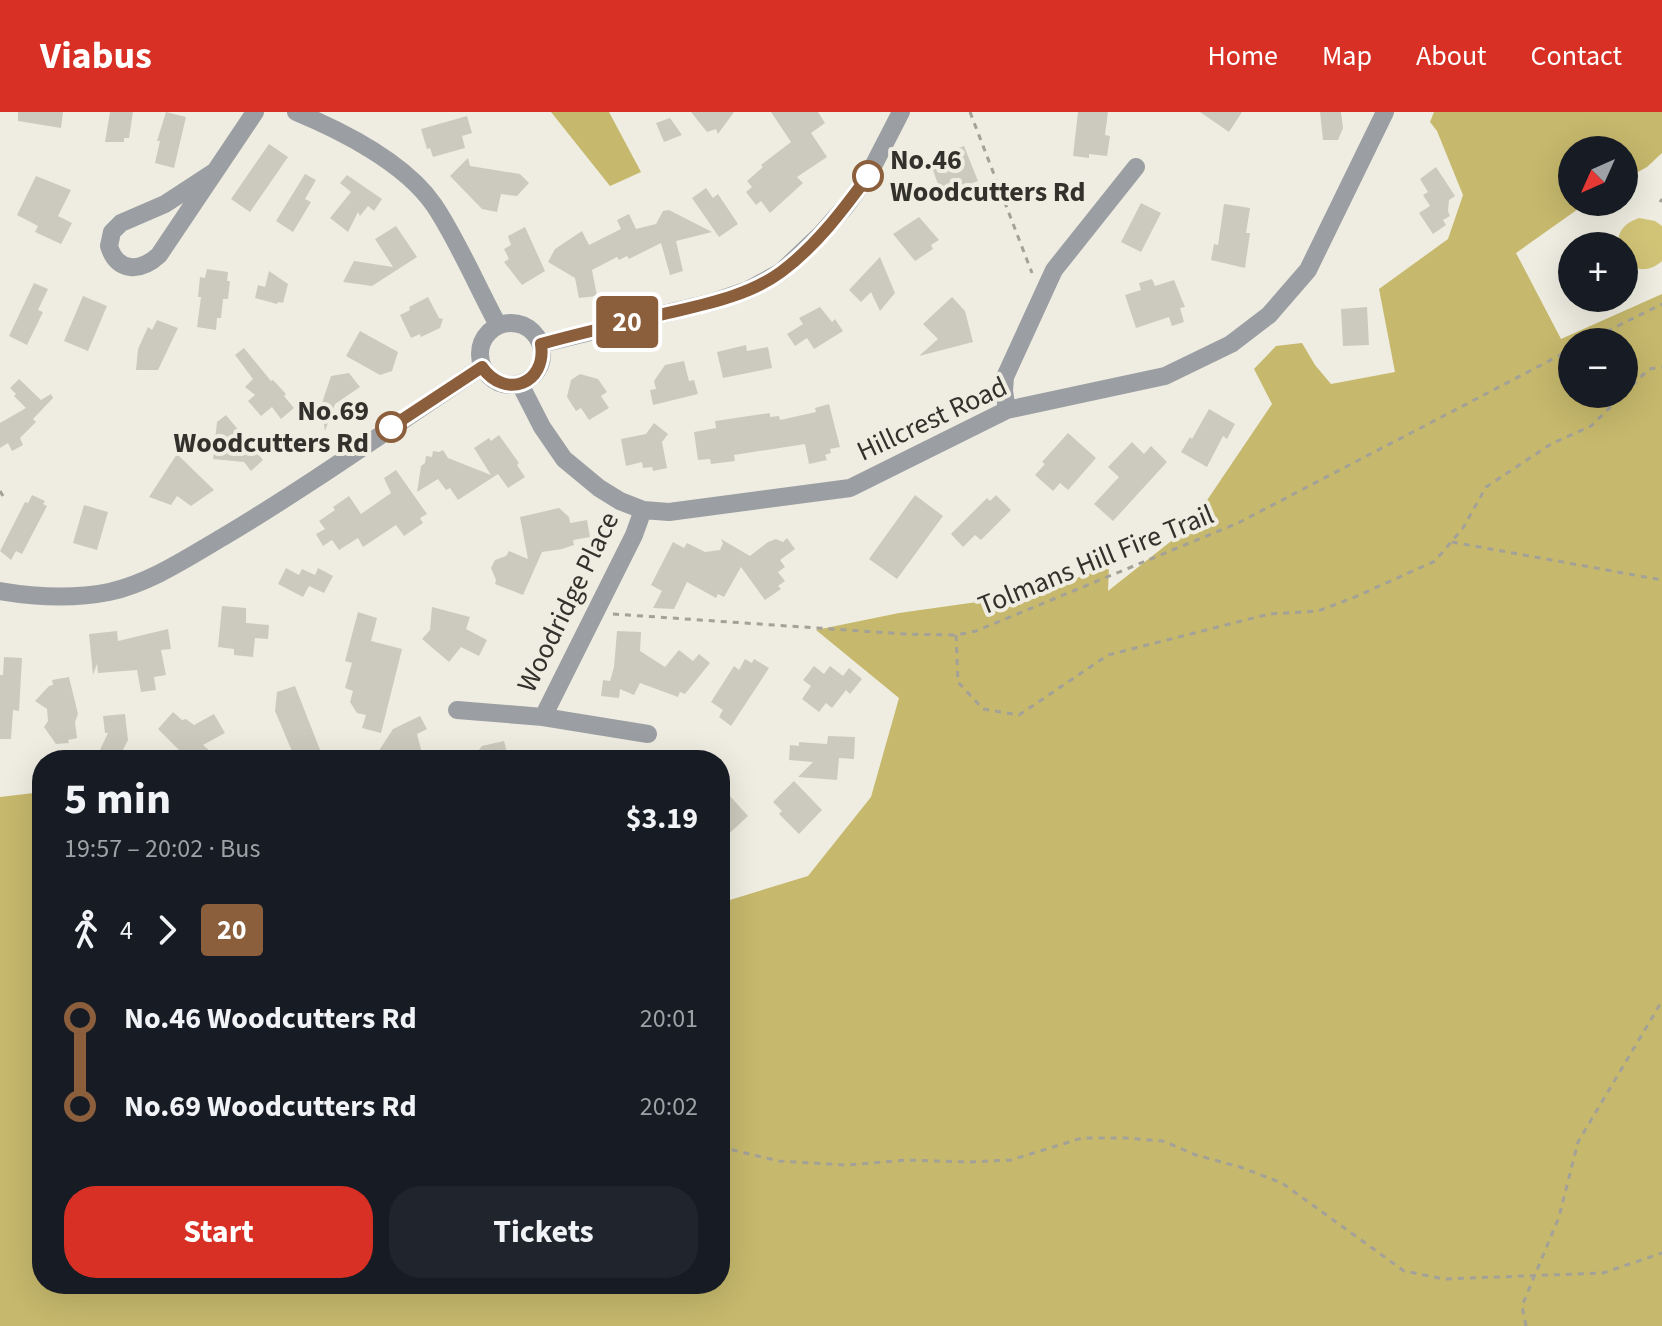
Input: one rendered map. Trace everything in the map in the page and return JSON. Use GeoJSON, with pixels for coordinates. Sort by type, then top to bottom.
{"type":"FeatureCollection","features":[{"type":"Feature","properties":{"kind":"street"},"geometry":{"type":"LineString","coordinates":[[214,172],[165,204],[127,218],[116,227],[109,246],[115,260],[129,268],[152,262],[176,234],[255,112]]}},
{"type":"Feature","properties":{"kind":"street"},"geometry":{"type":"LineString","coordinates":[[296,112],[348,136],[378,155],[409,178],[433,203],[498,325]]}},
{"type":"Feature","properties":{"kind":"street"},"geometry":{"type":"LineString","coordinates":[[541,344],[713,302],[748,290],[781,272],[846,206],[868,176],[901,112]]}},
{"type":"Feature","properties":{"kind":"street","name":"Hillcrest Road"},"geometry":{"type":"LineString","coordinates":[[520,384],[542,427],[564,459],[599,488],[643,510],[669,512],[850,488],[1007,410],[1165,376],[1231,344],[1269,315],[1308,270],[1385,112]]}},
{"type":"Feature","properties":{"kind":"street"},"geometry":{"type":"LineString","coordinates":[[1007,410],[1005,377],[1054,270],[1136,167]]}},
{"type":"Feature","properties":{"kind":"street"},"geometry":{"type":"LineString","coordinates":[[508,322],[528,328],[541,344],[541,364],[529,379],[520,384],[502,384],[482,367],[480,356],[484,338],[498,325],[508,322]]}},
{"type":"Feature","properties":{"kind":"street"},"geometry":{"type":"LineString","coordinates":[[0,591],[79,596],[109,592],[140,582],[269,509],[482,367]]}},
{"type":"Feature","properties":{"kind":"street","name":"Woodridge Place"},"geometry":{"type":"LineString","coordinates":[[543,717],[634,535],[643,510]]}},
{"type":"Feature","properties":{"kind":"street","name":"Woodridge Place"},"geometry":{"type":"LineString","coordinates":[[457,710],[543,717],[648,734]]}},
{"type":"Feature","properties":{"kind":"path"},"geometry":{"type":"LineString","coordinates":[[970,112],[1027,260]]}},
{"type":"Feature","properties":{"kind":"path"},"geometry":{"type":"LineString","coordinates":[[1613,328],[1662,304]]}},
{"type":"Feature","properties":{"kind":"path","name":"Tolmans Hill Fire Trail"},"geometry":{"type":"LineString","coordinates":[[593,613],[956,635],[976,631],[1238,523],[1558,356]]}},
{"type":"Feature","properties":{"kind":"path"},"geometry":{"type":"LineString","coordinates":[[956,635],[958,682],[983,709],[1019,715],[1108,655],[1269,614],[1318,611],[1435,561],[1463,528],[1486,487],[1551,444],[1591,426],[1649,369],[1662,367]]}},
{"type":"Feature","properties":{"kind":"path"},"geometry":{"type":"LineString","coordinates":[[1452,542],[1662,580]]}},
{"type":"Feature","properties":{"kind":"path"},"geometry":{"type":"LineString","coordinates":[[1526,1326],[1522,1306],[1559,1217],[1578,1142],[1662,1001]]}},
{"type":"Feature","properties":{"kind":"path"},"geometry":{"type":"LineString","coordinates":[[730,1149],[779,1161],[846,1165],[906,1160],[1011,1160],[1082,1138],[1163,1141],[1282,1183],[1404,1271],[1444,1279],[1603,1273],[1662,1253]]}},
{"type":"Feature","properties":{"kind":"shaded area"},"geometry":{"type":"Polygon","coordinates":[[[551,112],[609,112],[641,172],[610,186],[551,112]]]}},
{"type":"Feature","properties":{"kind":"shaded area"},"geometry":{"type":"Polygon","coordinates":[[[1434,112],[1662,112],[1662,153],[1638,172],[1638,136],[1558,136],[1558,216],[1568,216],[1516,253],[1558,333],[1558,408],[1638,408],[1638,328],[1586,328],[1622,312],[1638,312],[1638,305],[1662,294],[1662,1326],[0,1326],[0,797],[32,793],[32,1294],[730,1294],[730,900],[808,876],[871,797],[899,698],[816,630],[899,613],[1034,594],[1109,566],[1108,591],[1189,527],[1272,404],[1254,369],[1276,346],[1302,343],[1331,384],[1395,372],[1379,289],[1448,239],[1463,195],[1437,131],[1430,122],[1434,112]]]}},
{"type":"Feature","properties":{"kind":"shaded area"},"geometry":{"type":"Polygon","coordinates":[[[1639,218],[1655,221],[1662,226],[1662,261],[1657,265],[1638,269],[1638,232],[1621,232],[1639,218]]]}},
{"type":"Feature","properties":{"kind":"building"},"geometry":{"type":"Polygon","coordinates":[[[18,112],[63,112],[61,128],[18,121],[18,112]]]}},
{"type":"Feature","properties":{"kind":"building"},"geometry":{"type":"Polygon","coordinates":[[[110,112],[133,112],[129,138],[124,138],[124,142],[105,142],[110,112]]]}},
{"type":"Feature","properties":{"kind":"building"},"geometry":{"type":"Polygon","coordinates":[[[166,112],[186,117],[174,168],[155,163],[160,141],[157,141],[166,112]]]}},
{"type":"Feature","properties":{"kind":"building"},"geometry":{"type":"Polygon","coordinates":[[[691,112],[734,112],[718,134],[716,129],[707,132],[691,112]]]}},
{"type":"Feature","properties":{"kind":"building"},"geometry":{"type":"Polygon","coordinates":[[[771,112],[818,112],[825,123],[811,133],[827,157],[797,177],[803,183],[770,213],[761,201],[756,205],[746,192],[752,187],[747,181],[763,167],[761,165],[791,142],[771,112]]]}},
{"type":"Feature","properties":{"kind":"building"},"geometry":{"type":"Polygon","coordinates":[[[1078,112],[1108,112],[1105,135],[1110,136],[1107,156],[1073,156],[1078,112]]]}},
{"type":"Feature","properties":{"kind":"building"},"geometry":{"type":"Polygon","coordinates":[[[1200,112],[1242,112],[1229,132],[1200,112]]]}},
{"type":"Feature","properties":{"kind":"building"},"geometry":{"type":"Polygon","coordinates":[[[1320,112],[1341,112],[1343,128],[1338,140],[1323,140],[1320,112]]]}},
{"type":"Feature","properties":{"kind":"building"},"geometry":{"type":"Polygon","coordinates":[[[467,116],[472,133],[462,136],[465,148],[433,157],[421,129],[467,116]]]}},
{"type":"Feature","properties":{"kind":"building"},"geometry":{"type":"Polygon","coordinates":[[[670,118],[682,135],[664,142],[656,123],[670,118]]]}},
{"type":"Feature","properties":{"kind":"building"},"geometry":{"type":"Polygon","coordinates":[[[269,144],[288,157],[250,212],[231,199],[269,144]]]}},
{"type":"Feature","properties":{"kind":"building"},"geometry":{"type":"Polygon","coordinates":[[[964,146],[978,181],[942,195],[931,165],[934,157],[964,146]]]}},
{"type":"Feature","properties":{"kind":"building"},"geometry":{"type":"Polygon","coordinates":[[[468,158],[470,166],[520,174],[529,183],[517,196],[501,194],[497,212],[482,209],[450,176],[468,158]]]}},
{"type":"Feature","properties":{"kind":"building"},"geometry":{"type":"Polygon","coordinates":[[[1436,167],[1455,196],[1449,200],[1450,216],[1443,220],[1446,225],[1433,234],[1419,213],[1430,206],[1423,195],[1428,192],[1420,179],[1436,167]]]}},
{"type":"Feature","properties":{"kind":"building"},"geometry":{"type":"Polygon","coordinates":[[[305,174],[316,180],[305,199],[311,202],[293,232],[276,221],[305,174]]]}},
{"type":"Feature","properties":{"kind":"building"},"geometry":{"type":"Polygon","coordinates":[[[347,175],[382,199],[374,211],[368,206],[360,216],[358,212],[348,232],[330,218],[351,192],[340,183],[347,175]]]}},
{"type":"Feature","properties":{"kind":"building"},"geometry":{"type":"Polygon","coordinates":[[[36,176],[71,190],[58,216],[72,223],[61,244],[35,232],[38,226],[17,215],[36,176]]]}},
{"type":"Feature","properties":{"kind":"building"},"geometry":{"type":"Polygon","coordinates":[[[706,188],[713,198],[718,194],[738,224],[719,237],[692,198],[706,188]]]}},
{"type":"Feature","properties":{"kind":"building"},"geometry":{"type":"Polygon","coordinates":[[[1141,203],[1161,213],[1141,252],[1121,242],[1141,203]]]}},
{"type":"Feature","properties":{"kind":"building"},"geometry":{"type":"Polygon","coordinates":[[[1224,204],[1250,208],[1245,268],[1211,260],[1214,244],[1218,245],[1224,204]]]}},
{"type":"Feature","properties":{"kind":"building"},"geometry":{"type":"Polygon","coordinates":[[[669,210],[712,232],[676,241],[683,271],[670,275],[661,243],[629,259],[627,256],[619,260],[617,257],[592,270],[597,296],[579,298],[575,278],[548,262],[555,249],[582,231],[589,245],[621,229],[617,220],[629,214],[636,229],[656,224],[663,211],[669,210]]]}},
{"type":"Feature","properties":{"kind":"building"},"geometry":{"type":"Polygon","coordinates":[[[919,217],[939,240],[931,245],[933,249],[915,261],[893,234],[919,217]]]}},
{"type":"Feature","properties":{"kind":"building"},"geometry":{"type":"Polygon","coordinates":[[[396,226],[417,257],[372,286],[343,282],[354,261],[393,267],[375,239],[396,226]]]}},
{"type":"Feature","properties":{"kind":"building"},"geometry":{"type":"Polygon","coordinates":[[[525,227],[545,271],[522,285],[504,262],[509,259],[504,249],[511,245],[508,236],[525,227]]]}},
{"type":"Feature","properties":{"kind":"building"},"geometry":{"type":"Polygon","coordinates":[[[880,257],[895,293],[880,311],[871,292],[861,302],[849,290],[880,257]]]}},
{"type":"Feature","properties":{"kind":"building"},"geometry":{"type":"Polygon","coordinates":[[[207,269],[228,272],[227,281],[230,281],[228,299],[223,299],[216,330],[197,327],[200,277],[205,278],[207,269]]]}},
{"type":"Feature","properties":{"kind":"building"},"geometry":{"type":"Polygon","coordinates":[[[269,271],[288,284],[283,303],[255,298],[258,285],[265,287],[269,271]]]}},
{"type":"Feature","properties":{"kind":"building"},"geometry":{"type":"Polygon","coordinates":[[[1152,279],[1155,286],[1174,280],[1185,307],[1180,308],[1184,322],[1172,326],[1169,317],[1136,328],[1125,295],[1141,290],[1139,283],[1152,279]]]}},
{"type":"Feature","properties":{"kind":"building"},"geometry":{"type":"Polygon","coordinates":[[[34,283],[48,289],[38,310],[43,312],[27,345],[9,336],[34,283]]]}},
{"type":"Feature","properties":{"kind":"building"},"geometry":{"type":"Polygon","coordinates":[[[83,296],[107,306],[88,351],[64,341],[83,296]]]}},
{"type":"Feature","properties":{"kind":"building"},"geometry":{"type":"Polygon","coordinates":[[[428,297],[439,318],[443,319],[440,328],[411,338],[400,315],[428,297]]]}},
{"type":"Feature","properties":{"kind":"building"},"geometry":{"type":"Polygon","coordinates":[[[952,297],[965,311],[973,342],[919,356],[938,339],[923,324],[952,297]]]}},
{"type":"Feature","properties":{"kind":"building"},"geometry":{"type":"Polygon","coordinates":[[[820,307],[832,322],[835,319],[843,331],[814,349],[807,338],[795,346],[787,334],[803,324],[799,318],[820,307]]]}},
{"type":"Feature","properties":{"kind":"building"},"geometry":{"type":"Polygon","coordinates":[[[1367,307],[1369,345],[1343,346],[1341,309],[1367,307]]]}},
{"type":"Feature","properties":{"kind":"building"},"geometry":{"type":"Polygon","coordinates":[[[157,320],[178,328],[158,370],[136,370],[138,349],[148,327],[152,330],[157,320]]]}},
{"type":"Feature","properties":{"kind":"building"},"geometry":{"type":"Polygon","coordinates":[[[360,331],[398,352],[392,371],[380,375],[346,356],[360,331]]]}},
{"type":"Feature","properties":{"kind":"building"},"geometry":{"type":"Polygon","coordinates":[[[746,345],[747,351],[768,347],[772,368],[723,378],[717,352],[746,345]]]}},
{"type":"Feature","properties":{"kind":"building"},"geometry":{"type":"Polygon","coordinates":[[[244,348],[286,394],[284,396],[294,408],[281,419],[272,407],[261,416],[248,401],[255,395],[245,387],[253,379],[235,355],[244,348]]]}},
{"type":"Feature","properties":{"kind":"building"},"geometry":{"type":"Polygon","coordinates":[[[684,361],[689,381],[694,380],[698,394],[653,405],[650,390],[656,389],[654,381],[665,365],[684,361]]]}},
{"type":"Feature","properties":{"kind":"building"},"geometry":{"type":"Polygon","coordinates":[[[349,373],[360,387],[335,404],[325,431],[321,406],[331,376],[349,373]]]}},
{"type":"Feature","properties":{"kind":"building"},"geometry":{"type":"Polygon","coordinates":[[[580,374],[598,379],[607,392],[601,396],[609,408],[589,420],[581,408],[576,411],[567,397],[571,380],[580,374]]]}},
{"type":"Feature","properties":{"kind":"building"},"geometry":{"type":"Polygon","coordinates":[[[19,379],[41,400],[51,394],[53,398],[20,438],[23,445],[12,451],[8,443],[0,448],[0,423],[26,408],[10,388],[19,379]]]}},
{"type":"Feature","properties":{"kind":"building"},"geometry":{"type":"Polygon","coordinates":[[[829,404],[840,447],[830,449],[831,453],[825,455],[827,460],[809,464],[805,444],[734,455],[735,461],[711,464],[710,459],[698,460],[694,432],[716,428],[715,421],[770,413],[770,417],[779,416],[780,420],[816,412],[815,408],[829,404]]]}},
{"type":"Feature","properties":{"kind":"building"},"geometry":{"type":"Polygon","coordinates":[[[1209,409],[1235,424],[1227,439],[1223,436],[1207,467],[1181,452],[1209,409]]]}},
{"type":"Feature","properties":{"kind":"building"},"geometry":{"type":"Polygon","coordinates":[[[226,415],[263,460],[251,471],[244,462],[213,459],[217,422],[226,415]]]}},
{"type":"Feature","properties":{"kind":"building"},"geometry":{"type":"Polygon","coordinates":[[[654,423],[668,434],[662,442],[667,468],[653,471],[652,467],[643,468],[642,462],[626,466],[621,439],[646,434],[654,423]]]}},
{"type":"Feature","properties":{"kind":"building"},"geometry":{"type":"Polygon","coordinates":[[[1068,433],[1096,458],[1068,490],[1060,483],[1053,491],[1035,475],[1045,464],[1042,462],[1068,433]]]}},
{"type":"Feature","properties":{"kind":"building"},"geometry":{"type":"Polygon","coordinates":[[[499,435],[525,477],[508,488],[498,474],[458,500],[450,488],[446,490],[438,479],[417,492],[421,466],[426,456],[432,457],[433,451],[443,450],[448,458],[491,475],[474,448],[499,435]]]}},
{"type":"Feature","properties":{"kind":"building"},"geometry":{"type":"Polygon","coordinates":[[[1132,442],[1144,454],[1151,446],[1167,462],[1113,521],[1094,504],[1119,477],[1108,467],[1132,442]]]}},
{"type":"Feature","properties":{"kind":"building"},"geometry":{"type":"Polygon","coordinates":[[[177,454],[214,490],[191,506],[177,496],[171,505],[149,497],[177,454]]]}},
{"type":"Feature","properties":{"kind":"building"},"geometry":{"type":"Polygon","coordinates":[[[396,470],[427,514],[420,518],[423,523],[404,536],[396,525],[363,547],[358,538],[339,550],[332,540],[323,546],[316,534],[325,529],[319,521],[349,496],[361,514],[391,493],[384,478],[396,470]]]}},
{"type":"Feature","properties":{"kind":"building"},"geometry":{"type":"Polygon","coordinates":[[[32,495],[45,501],[43,504],[47,506],[22,554],[16,551],[11,560],[0,551],[25,502],[28,503],[32,495]]]}},
{"type":"Feature","properties":{"kind":"building"},"geometry":{"type":"Polygon","coordinates":[[[915,495],[943,516],[897,579],[869,559],[915,495]]]}},
{"type":"Feature","properties":{"kind":"building"},"geometry":{"type":"Polygon","coordinates":[[[996,495],[1011,510],[981,540],[975,535],[963,547],[951,534],[987,498],[990,501],[996,495]]]}},
{"type":"Feature","properties":{"kind":"building"},"geometry":{"type":"Polygon","coordinates":[[[84,505],[108,512],[97,550],[73,543],[84,505]]]}},
{"type":"Feature","properties":{"kind":"building"},"geometry":{"type":"Polygon","coordinates":[[[559,508],[569,517],[570,523],[587,520],[590,537],[573,540],[574,545],[562,549],[542,552],[523,595],[495,584],[491,568],[495,560],[506,556],[509,551],[528,559],[520,517],[559,508]]]}},
{"type":"Feature","properties":{"kind":"building"},"geometry":{"type":"Polygon","coordinates":[[[787,538],[795,549],[780,560],[785,567],[778,572],[785,581],[778,586],[781,589],[765,600],[741,567],[724,597],[718,594],[716,598],[687,582],[674,609],[653,608],[662,591],[651,585],[673,542],[684,548],[687,543],[705,552],[720,550],[721,539],[750,556],[768,542],[776,539],[783,542],[787,538]]]}},
{"type":"Feature","properties":{"kind":"building"},"geometry":{"type":"Polygon","coordinates":[[[286,568],[299,575],[302,569],[315,575],[318,568],[333,576],[324,593],[309,586],[303,597],[278,584],[286,568]]]}},
{"type":"Feature","properties":{"kind":"building"},"geometry":{"type":"Polygon","coordinates":[[[222,606],[246,608],[246,623],[269,625],[268,639],[255,638],[253,657],[234,655],[234,649],[218,647],[222,606]]]}},
{"type":"Feature","properties":{"kind":"building"},"geometry":{"type":"Polygon","coordinates":[[[432,607],[470,617],[466,629],[487,640],[479,656],[461,647],[449,662],[422,639],[430,630],[432,607]]]}},
{"type":"Feature","properties":{"kind":"building"},"geometry":{"type":"Polygon","coordinates":[[[358,612],[377,618],[371,641],[402,649],[381,733],[362,728],[366,715],[357,713],[350,702],[353,691],[345,688],[352,663],[345,661],[358,612]]]}},
{"type":"Feature","properties":{"kind":"building"},"geometry":{"type":"Polygon","coordinates":[[[168,629],[171,649],[161,650],[166,675],[154,677],[156,690],[141,692],[137,670],[98,673],[97,664],[93,675],[89,634],[117,631],[118,641],[168,629]]]}},
{"type":"Feature","properties":{"kind":"building"},"geometry":{"type":"Polygon","coordinates":[[[617,631],[641,632],[640,651],[665,667],[679,650],[693,661],[699,654],[710,663],[685,694],[680,692],[678,697],[640,683],[634,695],[620,689],[619,698],[601,696],[603,680],[610,681],[614,667],[617,631]]]}},
{"type":"Feature","properties":{"kind":"building"},"geometry":{"type":"Polygon","coordinates":[[[4,657],[22,658],[19,711],[13,710],[11,739],[0,739],[0,675],[3,675],[4,657]]]}},
{"type":"Feature","properties":{"kind":"building"},"geometry":{"type":"Polygon","coordinates":[[[745,659],[752,663],[754,659],[769,668],[731,726],[719,717],[723,710],[711,702],[734,666],[739,670],[745,659]]]}},
{"type":"Feature","properties":{"kind":"building"},"geometry":{"type":"Polygon","coordinates":[[[814,666],[824,674],[830,666],[843,676],[849,668],[862,679],[850,694],[846,690],[832,708],[826,703],[819,712],[802,699],[811,686],[803,680],[814,666]]]}},
{"type":"Feature","properties":{"kind":"building"},"geometry":{"type":"Polygon","coordinates":[[[69,677],[78,714],[75,722],[77,738],[68,740],[69,743],[56,744],[44,727],[48,721],[47,709],[35,701],[53,685],[52,680],[69,677]]]}},
{"type":"Feature","properties":{"kind":"building"},"geometry":{"type":"Polygon","coordinates":[[[295,686],[320,750],[291,750],[275,711],[277,692],[295,686]]]}},
{"type":"Feature","properties":{"kind":"building"},"geometry":{"type":"Polygon","coordinates":[[[173,712],[194,725],[214,714],[225,733],[203,745],[209,750],[179,750],[158,729],[173,712]]]}},
{"type":"Feature","properties":{"kind":"building"},"geometry":{"type":"Polygon","coordinates":[[[125,714],[128,740],[123,750],[100,750],[108,733],[105,733],[103,716],[125,714]]]}},
{"type":"Feature","properties":{"kind":"building"},"geometry":{"type":"Polygon","coordinates":[[[420,716],[427,729],[417,734],[421,750],[379,750],[393,729],[420,716]]]}},
{"type":"Feature","properties":{"kind":"building"},"geometry":{"type":"Polygon","coordinates":[[[828,736],[855,737],[854,759],[839,758],[837,780],[798,777],[813,762],[789,760],[790,745],[799,746],[799,742],[827,744],[828,736]]]}},
{"type":"Feature","properties":{"kind":"building"},"geometry":{"type":"Polygon","coordinates":[[[504,741],[506,750],[479,750],[482,746],[504,741]]]}},
{"type":"Feature","properties":{"kind":"building"},"geometry":{"type":"Polygon","coordinates":[[[794,781],[822,810],[799,834],[779,814],[782,811],[773,802],[794,781]]]}},
{"type":"Feature","properties":{"kind":"building"},"geometry":{"type":"Polygon","coordinates":[[[730,796],[748,816],[730,833],[730,796]]]}},
{"type":"Feature","properties":{"kind":"bus line","name":"20"},"geometry":{"type":"LineString","coordinates":[[391,427],[482,367],[502,384],[520,384],[529,379],[541,364],[541,344],[713,302],[748,290],[781,272],[821,234],[868,176]]}},
{"type":"Feature","properties":{"kind":"place","name":"No.46 Woodcutters Rd"},"geometry":{"type":"Point","coordinates":[868,176]}},
{"type":"Feature","properties":{"kind":"place","name":"No.69 Woodcutters Rd"},"geometry":{"type":"Point","coordinates":[391,427]}}]}
